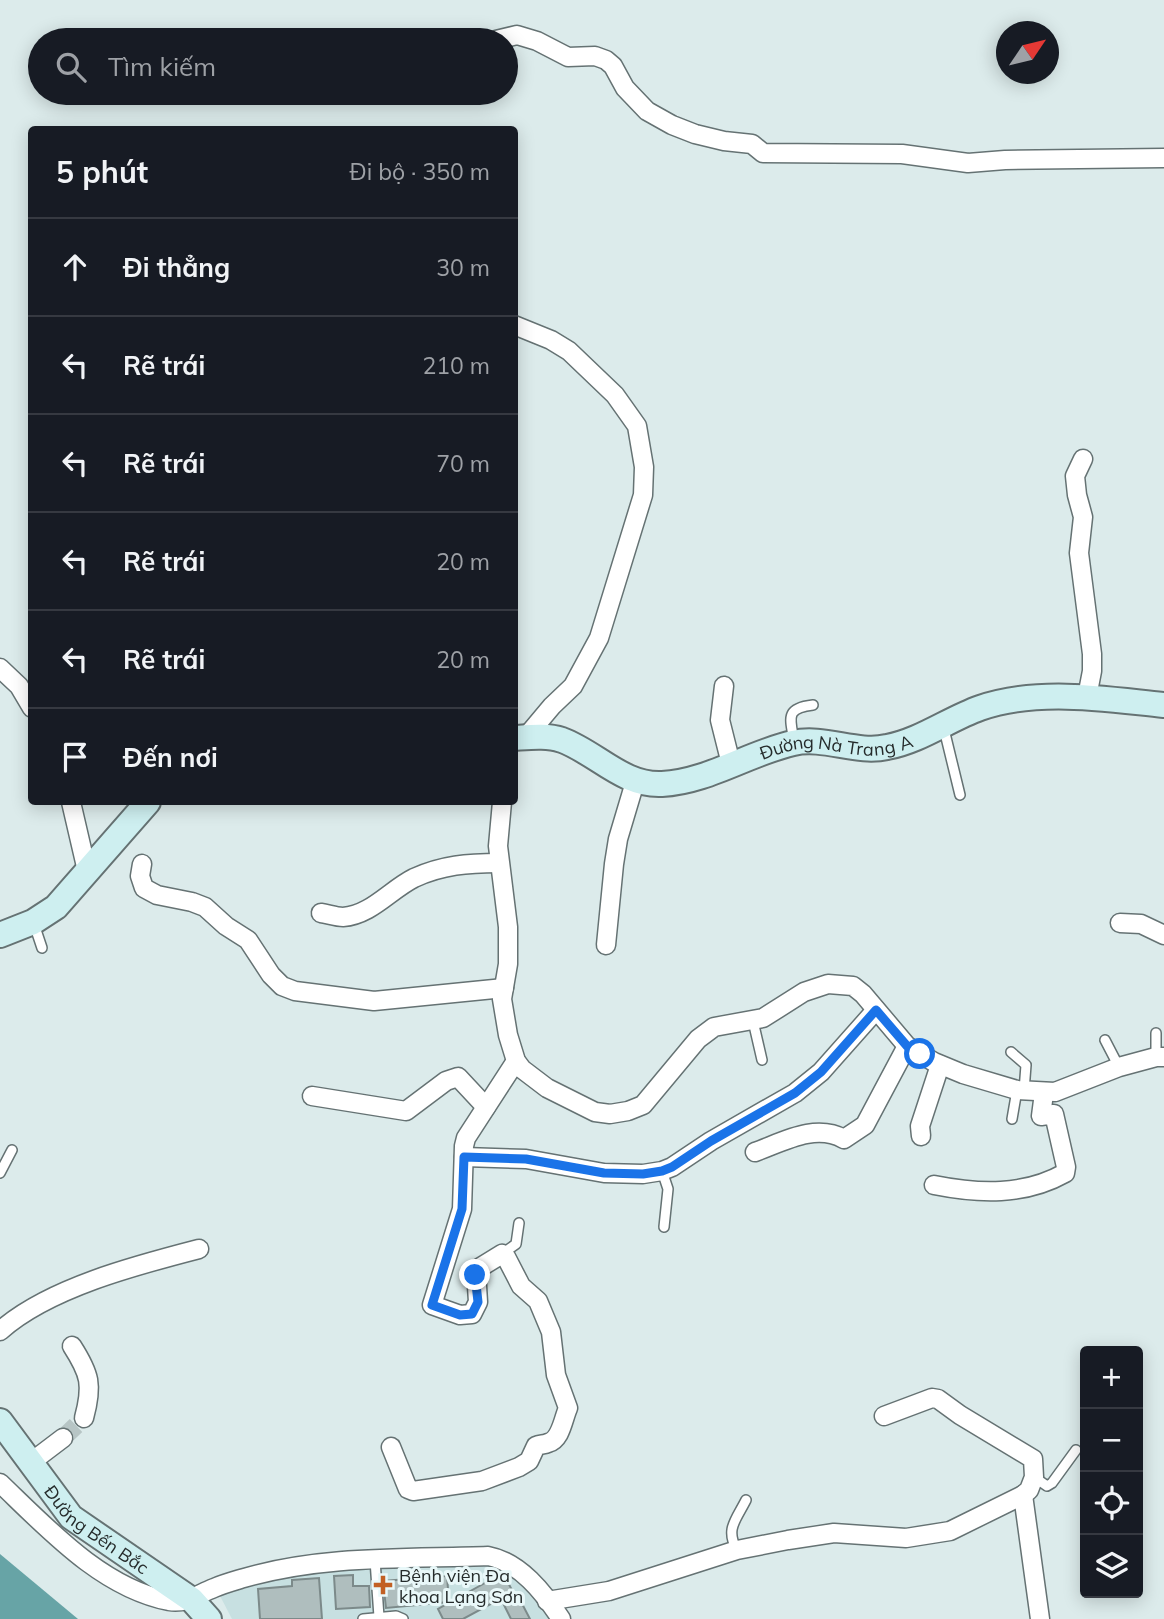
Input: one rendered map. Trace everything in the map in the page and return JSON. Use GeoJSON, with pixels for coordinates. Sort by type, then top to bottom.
{"type":"FeatureCollection","features":[{"type":"Feature","properties":{"kind":"street"},"geometry":{"type":"LineString","coordinates":[[518,36],[537,41],[568,57],[595,56],[606,60],[613,66],[625,88],[655,116],[695,134],[752,144],[762,153],[902,154],[968,163],[1164,158]]}},
{"type":"Feature","properties":{"kind":"street"},"geometry":{"type":"LineString","coordinates":[[518,327],[551,340],[569,351],[615,395],[637,426],[645,467],[643,495],[599,638],[573,686],[520,738]]}},
{"type":"Feature","properties":{"kind":"street"},"geometry":{"type":"LineString","coordinates":[[1083,459],[1075,476],[1083,517],[1079,553],[1092,654],[1087,697]]}},
{"type":"Feature","properties":{"kind":"street"},"geometry":{"type":"LineString","coordinates":[[0,668],[19,685],[28,701]]}},
{"type":"Feature","properties":{"kind":"street"},"geometry":{"type":"LineString","coordinates":[[724,686],[720,720],[731,764]]}},
{"type":"Feature","properties":{"kind":"street","name":"Đường Nà Trang A"},"geometry":{"type":"LineString","coordinates":[[520,738],[559,739],[635,782],[650,784],[680,782],[794,743],[818,740],[870,749],[886,748],[965,713],[1008,700],[1065,696],[1164,705]]}},
{"type":"Feature","properties":{"kind":"street"},"geometry":{"type":"LineString","coordinates":[[606,945],[618,839],[635,782]]}},
{"type":"Feature","properties":{"kind":"street"},"geometry":{"type":"LineString","coordinates":[[72,805],[87,871]]}},
{"type":"Feature","properties":{"kind":"street"},"geometry":{"type":"LineString","coordinates":[[0,934],[33,922],[56,907],[145,805]]}},
{"type":"Feature","properties":{"kind":"street"},"geometry":{"type":"LineString","coordinates":[[502,805],[499,863],[508,937],[503,1010],[516,1061],[522,1069],[548,1088],[595,1112],[610,1114],[643,1105],[698,1039],[715,1027],[764,1018],[816,986],[828,984],[853,986],[907,1046],[940,1065],[1021,1091],[1055,1092],[1119,1067],[1160,1057]]}},
{"type":"Feature","properties":{"kind":"street"},"geometry":{"type":"LineString","coordinates":[[321,914],[343,917],[363,910],[379,903],[413,878],[446,866],[499,863]]}},
{"type":"Feature","properties":{"kind":"street"},"geometry":{"type":"LineString","coordinates":[[142,864],[140,876],[144,888],[157,895],[205,907],[226,926],[248,940],[271,975],[282,986],[295,991],[374,1001],[504,988]]}},
{"type":"Feature","properties":{"kind":"street"},"geometry":{"type":"LineString","coordinates":[[1120,923],[1140,924],[1164,935]]}},
{"type":"Feature","properties":{"kind":"street"},"geometry":{"type":"LineString","coordinates":[[464,1157],[526,1159],[604,1173],[643,1174],[662,1171],[795,1093],[821,1072],[876,1010]]}},
{"type":"Feature","properties":{"kind":"street"},"geometry":{"type":"LineString","coordinates":[[755,1152],[813,1132],[836,1134],[844,1139],[857,1132],[865,1125],[907,1046]]}},
{"type":"Feature","properties":{"kind":"street"},"geometry":{"type":"LineString","coordinates":[[391,1447],[408,1489],[413,1491],[482,1481],[529,1461],[536,1446],[548,1443],[559,1434],[568,1408],[556,1375],[551,1332],[538,1301],[521,1286],[506,1257],[502,1254],[476,1270],[478,1302],[472,1314],[460,1315],[432,1305],[462,1209],[467,1138],[516,1061]]}},
{"type":"Feature","properties":{"kind":"street"},"geometry":{"type":"LineString","coordinates":[[921,1136],[920,1126],[940,1065]]}},
{"type":"Feature","properties":{"kind":"street"},"geometry":{"type":"LineString","coordinates":[[312,1097],[406,1111],[446,1081],[458,1077],[486,1107]]}},
{"type":"Feature","properties":{"kind":"street"},"geometry":{"type":"LineString","coordinates":[[934,1185],[962,1191],[1019,1190],[1048,1182],[1065,1173],[1054,1114],[1041,1116],[1044,1093]]}},
{"type":"Feature","properties":{"kind":"street"},"geometry":{"type":"LineString","coordinates":[[0,1331],[14,1318],[40,1304],[104,1276],[199,1249]]}},
{"type":"Feature","properties":{"kind":"street"},"geometry":{"type":"LineString","coordinates":[[72,1346],[89,1378],[89,1398],[83,1418]]}},
{"type":"Feature","properties":{"kind":"street"},"geometry":{"type":"LineString","coordinates":[[547,1601],[609,1591],[737,1550],[834,1533],[906,1538],[950,1531],[1023,1496],[1029,1490],[1034,1477],[1033,1459],[938,1399],[932,1398],[884,1416]]}},
{"type":"Feature","properties":{"kind":"street","name":"Đường Bến Bắc"},"geometry":{"type":"LineString","coordinates":[[0,1422],[71,1517],[192,1600],[209,1619]]}},
{"type":"Feature","properties":{"kind":"street"},"geometry":{"type":"LineString","coordinates":[[30,1463],[63,1438]]}},
{"type":"Feature","properties":{"kind":"street"},"geometry":{"type":"LineString","coordinates":[[0,1483],[89,1562],[121,1583],[147,1595],[173,1602],[192,1600],[213,1588],[248,1577],[311,1564],[488,1556],[514,1565],[525,1574],[561,1619]]}},
{"type":"Feature","properties":{"kind":"street"},"geometry":{"type":"LineString","coordinates":[[1023,1496],[1040,1619]]}},
{"type":"Feature","properties":{"kind":"lane"},"geometry":{"type":"LineString","coordinates":[[794,743],[790,718],[792,711],[798,707],[813,705]]}},
{"type":"Feature","properties":{"kind":"lane"},"geometry":{"type":"LineString","coordinates":[[943,724],[960,795]]}},
{"type":"Feature","properties":{"kind":"lane"},"geometry":{"type":"LineString","coordinates":[[33,922],[42,948]]}},
{"type":"Feature","properties":{"kind":"lane"},"geometry":{"type":"LineString","coordinates":[[753,1021],[762,1060]]}},
{"type":"Feature","properties":{"kind":"lane"},"geometry":{"type":"LineString","coordinates":[[1156,1033],[1160,1057]]}},
{"type":"Feature","properties":{"kind":"lane"},"geometry":{"type":"LineString","coordinates":[[1105,1040],[1119,1067]]}},
{"type":"Feature","properties":{"kind":"lane"},"geometry":{"type":"LineString","coordinates":[[1011,1052],[1026,1065],[1012,1119]]}},
{"type":"Feature","properties":{"kind":"lane"},"geometry":{"type":"LineString","coordinates":[[0,1173],[12,1150]]}},
{"type":"Feature","properties":{"kind":"lane"},"geometry":{"type":"LineString","coordinates":[[662,1171],[668,1189],[664,1227]]}},
{"type":"Feature","properties":{"kind":"lane"},"geometry":{"type":"LineString","coordinates":[[502,1254],[516,1244],[519,1223]]}},
{"type":"Feature","properties":{"kind":"lane"},"geometry":{"type":"LineString","coordinates":[[1034,1477],[1047,1486],[1052,1483],[1076,1450]]}},
{"type":"Feature","properties":{"kind":"lane"},"geometry":{"type":"LineString","coordinates":[[737,1550],[730,1538],[730,1531],[746,1500]]}},
{"type":"Feature","properties":{"kind":"lane"},"geometry":{"type":"LineString","coordinates":[[374,1560],[379,1617]]}},
{"type":"Feature","properties":{"kind":"lane"},"geometry":{"type":"LineString","coordinates":[[363,1619],[396,1616],[402,1619]]}},
{"type":"Feature","properties":{"kind":"shaded area","name":"Bệnh viện Đa khoa Lạng Sơn"},"geometry":{"type":"Polygon","coordinates":[[[504,1566],[551,1619],[232,1619],[219,1594],[271,1577],[342,1569],[504,1566]]]}},
{"type":"Feature","properties":{"kind":"water"},"geometry":{"type":"Polygon","coordinates":[[[0,1554],[78,1619],[0,1619],[0,1554]]]}},
{"type":"Feature","properties":{"kind":"building"},"geometry":{"type":"Polygon","coordinates":[[[503,1573],[513,1592],[463,1619],[443,1619],[438,1609],[503,1573]]]}},
{"type":"Feature","properties":{"kind":"building"},"geometry":{"type":"Polygon","coordinates":[[[353,1575],[353,1586],[369,1586],[370,1607],[336,1609],[334,1576],[353,1575]]]}},
{"type":"Feature","properties":{"kind":"building"},"geometry":{"type":"Polygon","coordinates":[[[447,1576],[449,1602],[386,1608],[383,1581],[447,1576]]]}},
{"type":"Feature","properties":{"kind":"building"},"geometry":{"type":"Polygon","coordinates":[[[319,1578],[322,1619],[260,1619],[258,1589],[292,1586],[292,1580],[319,1578]]]}},
{"type":"Feature","properties":{"kind":"building"},"geometry":{"type":"Polygon","coordinates":[[[518,1596],[530,1619],[511,1619],[503,1603],[518,1596]]]}},
{"type":"Feature","properties":{"kind":"tunnel"},"geometry":{"type":"LineString","coordinates":[[63,1438],[84,1418]]}},
{"type":"Feature","properties":{"kind":"place","name":"Bệnh viện Đa khoa Lạng Sơn"},"geometry":{"type":"Point","coordinates":[383,1585]}},
{"type":"Feature","properties":{"kind":"route"},"geometry":{"type":"LineString","coordinates":[[475,1275],[478,1302],[472,1314],[460,1315],[432,1305],[462,1209],[464,1157],[526,1159],[604,1173],[643,1174],[662,1171],[795,1093],[821,1072],[876,1010],[907,1046],[920,1054]]}}]}
